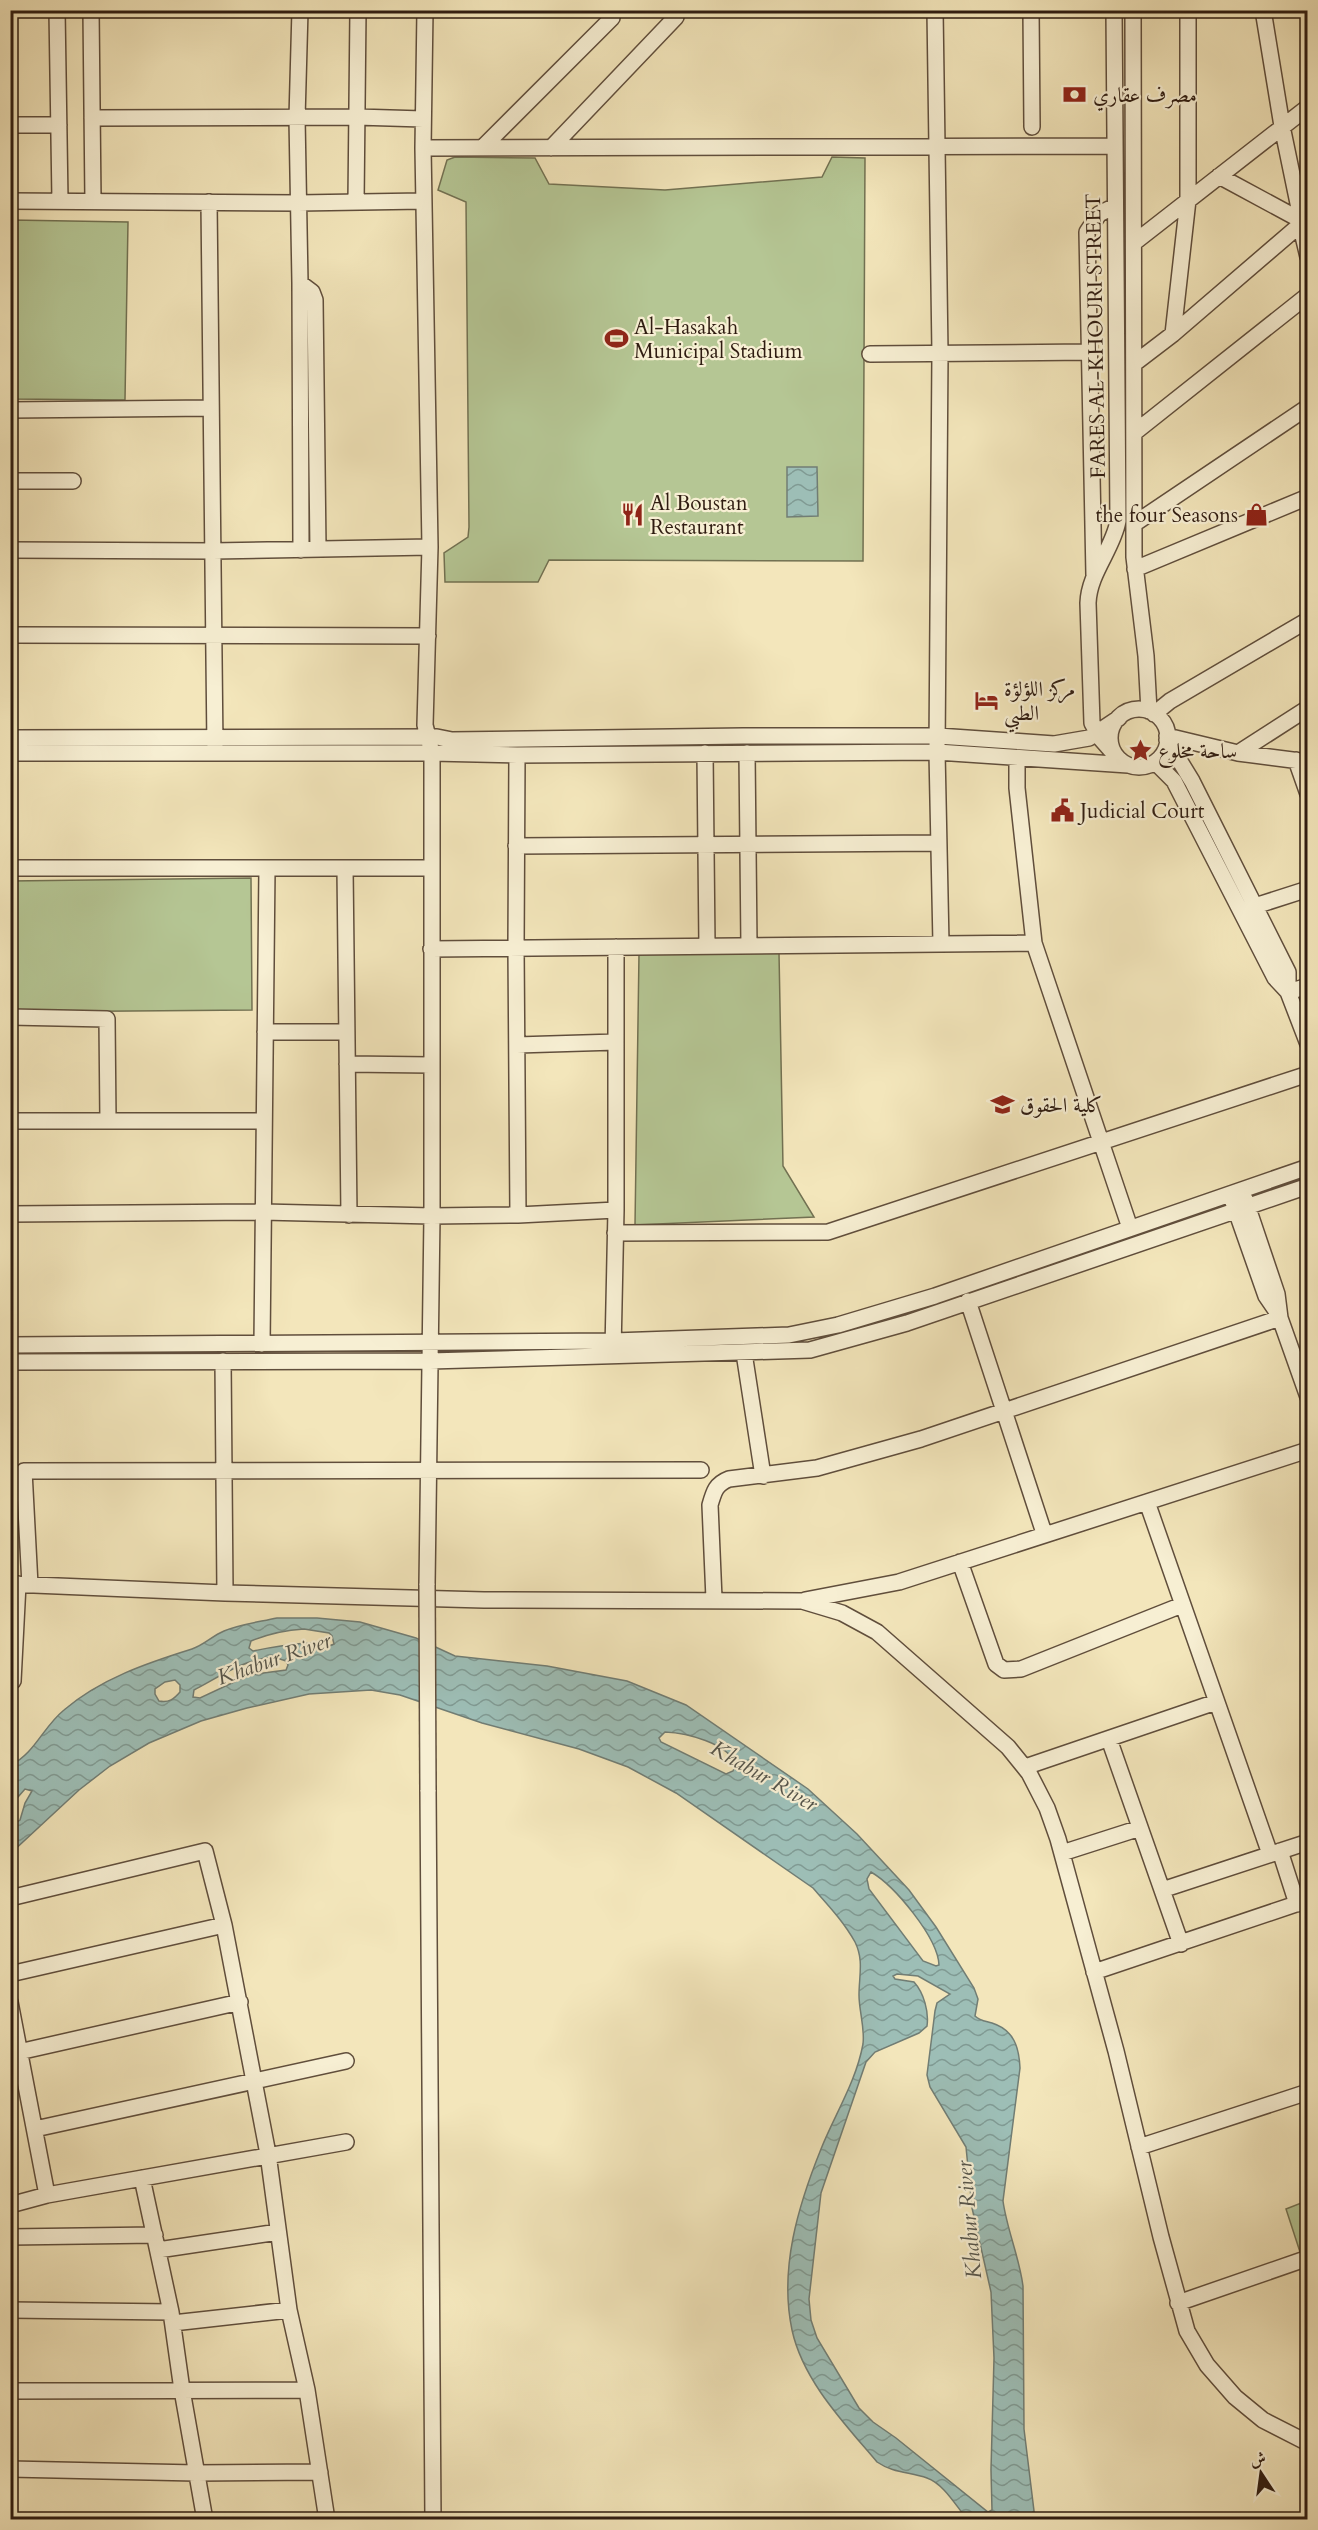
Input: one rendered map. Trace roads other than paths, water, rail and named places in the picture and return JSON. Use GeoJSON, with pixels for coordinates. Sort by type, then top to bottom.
{"type":"FeatureCollection","features":[{"type":"Feature","properties":{"kind":"street"},"geometry":{"type":"LineString","coordinates":[[57,10],[60,201]]}},
{"type":"Feature","properties":{"kind":"street"},"geometry":{"type":"LineString","coordinates":[[91,10],[93,201]]}},
{"type":"Feature","properties":{"kind":"street"},"geometry":{"type":"LineString","coordinates":[[300,10],[297,118],[301,550]]}},
{"type":"Feature","properties":{"kind":"street"},"geometry":{"type":"LineString","coordinates":[[356,202],[358,10]]}},
{"type":"Feature","properties":{"kind":"street"},"geometry":{"type":"LineString","coordinates":[[425,10],[423,201],[430,547],[425,725],[432,753],[430,867],[432,1216],[427,1585],[433,2520]]}},
{"type":"Feature","properties":{"kind":"street"},"geometry":{"type":"LineString","coordinates":[[935,10],[940,353],[937,752],[941,944]]}},
{"type":"Feature","properties":{"kind":"street"},"geometry":{"type":"LineString","coordinates":[[1031,10],[1032,127]]}},
{"type":"Feature","properties":{"kind":"street","name":"FARES AL-KHOURI STREET"},"geometry":{"type":"LineString","coordinates":[[1114,10],[1118,521],[1094,580],[1088,603],[1091,716],[1097,734],[1122,760]]}},
{"type":"Feature","properties":{"kind":"street"},"geometry":{"type":"LineString","coordinates":[[1133,10],[1135,569],[1151,713]]}},
{"type":"Feature","properties":{"kind":"street"},"geometry":{"type":"LineString","coordinates":[[1173,334],[1188,200],[1188,10]]}},
{"type":"Feature","properties":{"kind":"street"},"geometry":{"type":"LineString","coordinates":[[1263,10],[1282,126],[1300,213],[1305,222],[1303,236],[1308,257]]}},
{"type":"Feature","properties":{"kind":"street"},"geometry":{"type":"LineString","coordinates":[[551,148],[676,17]]}},
{"type":"Feature","properties":{"kind":"street"},"geometry":{"type":"LineString","coordinates":[[482,148],[612,18]]}},
{"type":"Feature","properties":{"kind":"street"},"geometry":{"type":"LineString","coordinates":[[1135,242],[1308,106]]}},
{"type":"Feature","properties":{"kind":"street"},"geometry":{"type":"LineString","coordinates":[[93,118],[423,119]]}},
{"type":"Feature","properties":{"kind":"street"},"geometry":{"type":"LineString","coordinates":[[10,125],[59,125]]}},
{"type":"Feature","properties":{"kind":"street"},"geometry":{"type":"LineString","coordinates":[[423,148],[1115,146]]}},
{"type":"Feature","properties":{"kind":"street"},"geometry":{"type":"LineString","coordinates":[[1219,176],[1305,222]]}},
{"type":"Feature","properties":{"kind":"street"},"geometry":{"type":"LineString","coordinates":[[10,201],[298,203],[423,201]]}},
{"type":"Feature","properties":{"kind":"street"},"geometry":{"type":"LineString","coordinates":[[209,202],[214,745]]}},
{"type":"Feature","properties":{"kind":"street"},"geometry":{"type":"LineString","coordinates":[[1094,580],[1087,232],[1091,222],[1099,214],[1115,206]]}},
{"type":"Feature","properties":{"kind":"street"},"geometry":{"type":"LineString","coordinates":[[1135,363],[1173,334],[1305,222]]}},
{"type":"Feature","properties":{"kind":"street"},"geometry":{"type":"LineString","coordinates":[[300,283],[312,292],[315,300],[318,549]]}},
{"type":"Feature","properties":{"kind":"street"},"geometry":{"type":"LineString","coordinates":[[1134,433],[1308,295]]}},
{"type":"Feature","properties":{"kind":"street"},"geometry":{"type":"LineString","coordinates":[[870,354],[1089,352]]}},
{"type":"Feature","properties":{"kind":"street"},"geometry":{"type":"LineString","coordinates":[[1134,524],[1308,406]]}},
{"type":"Feature","properties":{"kind":"street"},"geometry":{"type":"LineString","coordinates":[[10,410],[211,408]]}},
{"type":"Feature","properties":{"kind":"street"},"geometry":{"type":"LineString","coordinates":[[10,481],[73,481]]}},
{"type":"Feature","properties":{"kind":"street"},"geometry":{"type":"LineString","coordinates":[[1135,569],[1308,497]]}},
{"type":"Feature","properties":{"kind":"street"},"geometry":{"type":"LineString","coordinates":[[10,550],[213,551],[430,547]]}},
{"type":"Feature","properties":{"kind":"street"},"geometry":{"type":"LineString","coordinates":[[1151,713],[1308,620]]}},
{"type":"Feature","properties":{"kind":"street"},"geometry":{"type":"LineString","coordinates":[[10,635],[428,636]]}},
{"type":"Feature","properties":{"kind":"street"},"geometry":{"type":"LineString","coordinates":[[1238,753],[1308,708]]}},
{"type":"Feature","properties":{"kind":"street"},"geometry":{"type":"LineString","coordinates":[[10,753],[427,737],[452,740],[938,736],[1054,744],[1081,741],[1097,734],[1133,710],[1151,713],[1164,725],[1167,738],[1192,781],[1288,972],[1288,992],[1308,1044]]}},
{"type":"Feature","properties":{"kind":"street"},"geometry":{"type":"LineString","coordinates":[[1054,744],[1078,732],[1091,716]]}},
{"type":"Feature","properties":{"kind":"street"},"geometry":{"type":"LineString","coordinates":[[1119,718],[1112,726],[1110,737],[1111,747],[1122,760]]}},
{"type":"Feature","properties":{"kind":"street"},"geometry":{"type":"LineString","coordinates":[[10,738],[517,756],[937,752],[1017,758],[1122,760],[1142,767],[1155,762],[1164,752],[1167,738]]}},
{"type":"Feature","properties":{"kind":"street"},"geometry":{"type":"LineString","coordinates":[[1167,738],[1238,753],[1302,761],[1308,794]]}},
{"type":"Feature","properties":{"kind":"street"},"geometry":{"type":"LineString","coordinates":[[705,753],[707,946]]}},
{"type":"Feature","properties":{"kind":"street"},"geometry":{"type":"LineString","coordinates":[[747,753],[749,946]]}},
{"type":"Feature","properties":{"kind":"street"},"geometry":{"type":"LineString","coordinates":[[517,756],[518,1215]]}},
{"type":"Feature","properties":{"kind":"street"},"geometry":{"type":"LineString","coordinates":[[1017,758],[1017,788],[1034,944],[1130,1228]]}},
{"type":"Feature","properties":{"kind":"street"},"geometry":{"type":"LineString","coordinates":[[1155,762],[1174,781],[1275,978],[1288,992]]}},
{"type":"Feature","properties":{"kind":"street"},"geometry":{"type":"LineString","coordinates":[[516,846],[939,843]]}},
{"type":"Feature","properties":{"kind":"street"},"geometry":{"type":"LineString","coordinates":[[10,868],[430,867]]}},
{"type":"Feature","properties":{"kind":"street"},"geometry":{"type":"LineString","coordinates":[[262,1344],[267,868]]}},
{"type":"Feature","properties":{"kind":"street"},"geometry":{"type":"LineString","coordinates":[[345,868],[349,1215]]}},
{"type":"Feature","properties":{"kind":"street"},"geometry":{"type":"LineString","coordinates":[[1255,906],[1308,889]]}},
{"type":"Feature","properties":{"kind":"street"},"geometry":{"type":"LineString","coordinates":[[430,949],[1034,944]]}},
{"type":"Feature","properties":{"kind":"street"},"geometry":{"type":"LineString","coordinates":[[613,1349],[616,1210],[616,948]]}},
{"type":"Feature","properties":{"kind":"street"},"geometry":{"type":"LineString","coordinates":[[1288,992],[1308,986]]}},
{"type":"Feature","properties":{"kind":"street"},"geometry":{"type":"LineString","coordinates":[[10,1017],[107,1019],[108,1121]]}},
{"type":"Feature","properties":{"kind":"street"},"geometry":{"type":"LineString","coordinates":[[265,1032],[347,1032]]}},
{"type":"Feature","properties":{"kind":"street"},"geometry":{"type":"LineString","coordinates":[[517,1045],[616,1042]]}},
{"type":"Feature","properties":{"kind":"street"},"geometry":{"type":"LineString","coordinates":[[347,1064],[431,1065]]}},
{"type":"Feature","properties":{"kind":"street"},"geometry":{"type":"LineString","coordinates":[[615,1233],[828,1232],[1308,1074]]}},
{"type":"Feature","properties":{"kind":"street"},"geometry":{"type":"LineString","coordinates":[[10,1121],[264,1121]]}},
{"type":"Feature","properties":{"kind":"street"},"geometry":{"type":"LineString","coordinates":[[10,1362],[430,1361],[762,1337],[838,1325],[935,1296],[1308,1167]]}},
{"type":"Feature","properties":{"kind":"street"},"geometry":{"type":"LineString","coordinates":[[10,1345],[430,1343],[744,1353],[810,1350],[836,1345],[907,1323],[1308,1186]]}},
{"type":"Feature","properties":{"kind":"street"},"geometry":{"type":"LineString","coordinates":[[1236,1192],[1266,1296],[1280,1318],[1308,1397]]}},
{"type":"Feature","properties":{"kind":"street"},"geometry":{"type":"LineString","coordinates":[[10,1214],[263,1212],[432,1216],[518,1215],[616,1210]]}},
{"type":"Feature","properties":{"kind":"street"},"geometry":{"type":"LineString","coordinates":[[968,1301],[1044,1533]]}},
{"type":"Feature","properties":{"kind":"street"},"geometry":{"type":"LineString","coordinates":[[714,1599],[710,1505],[719,1483],[729,1479],[801,1471],[921,1439],[1280,1318]]}},
{"type":"Feature","properties":{"kind":"street"},"geometry":{"type":"LineString","coordinates":[[744,1353],[764,1476]]}},
{"type":"Feature","properties":{"kind":"street"},"geometry":{"type":"LineString","coordinates":[[223,1361],[225,1593]]}},
{"type":"Feature","properties":{"kind":"street"},"geometry":{"type":"LineString","coordinates":[[19,1584],[225,1593],[484,1599],[802,1601],[876,1588],[1308,1450]]}},
{"type":"Feature","properties":{"kind":"street"},"geometry":{"type":"LineString","coordinates":[[10,1680],[13,1681],[24,1471],[701,1470]]}},
{"type":"Feature","properties":{"kind":"street"},"geometry":{"type":"LineString","coordinates":[[1094,1972],[1302,1902],[1275,1853],[1216,1702],[1147,1502]]}},
{"type":"Feature","properties":{"kind":"street"},"geometry":{"type":"LineString","coordinates":[[960,1562],[996,1664],[1004,1670],[1021,1669],[1182,1605]]}},
{"type":"Feature","properties":{"kind":"street"},"geometry":{"type":"LineString","coordinates":[[802,1601],[842,1613],[877,1632],[1008,1747],[1025,1767],[1047,1808],[1062,1853],[1116,2051],[1178,2303],[1195,2348],[1235,2397],[1271,2425],[1308,2444]]}},
{"type":"Feature","properties":{"kind":"street"},"geometry":{"type":"LineString","coordinates":[[1025,1767],[1216,1702]]}},
{"type":"Feature","properties":{"kind":"street"},"geometry":{"type":"LineString","coordinates":[[1109,1739],[1181,1944]]}},
{"type":"Feature","properties":{"kind":"street"},"geometry":{"type":"LineString","coordinates":[[1062,1853],[1140,1828]]}},
{"type":"Feature","properties":{"kind":"street"},"geometry":{"type":"LineString","coordinates":[[1162,1890],[1308,1842]]}},
{"type":"Feature","properties":{"kind":"street"},"geometry":{"type":"LineString","coordinates":[[10,1898],[205,1851],[224,1925],[268,2154],[289,2310],[308,2390],[327,2520]]}},
{"type":"Feature","properties":{"kind":"street"},"geometry":{"type":"LineString","coordinates":[[10,1974],[224,1925]]}},
{"type":"Feature","properties":{"kind":"street"},"geometry":{"type":"LineString","coordinates":[[10,2002],[16,2053],[35,2129],[47,2195]]}},
{"type":"Feature","properties":{"kind":"street"},"geometry":{"type":"LineString","coordinates":[[16,2053],[240,2002]]}},
{"type":"Feature","properties":{"kind":"street"},"geometry":{"type":"LineString","coordinates":[[35,2129],[346,2061]]}},
{"type":"Feature","properties":{"kind":"street"},"geometry":{"type":"LineString","coordinates":[[1139,2147],[1308,2092]]}},
{"type":"Feature","properties":{"kind":"street"},"geometry":{"type":"LineString","coordinates":[[10,2205],[47,2195],[346,2142]]}},
{"type":"Feature","properties":{"kind":"street"},"geometry":{"type":"LineString","coordinates":[[142,2178],[172,2317],[182,2390],[205,2520]]}},
{"type":"Feature","properties":{"kind":"street"},"geometry":{"type":"LineString","coordinates":[[10,2237],[156,2242],[278,2232]]}},
{"type":"Feature","properties":{"kind":"street"},"geometry":{"type":"LineString","coordinates":[[1178,2303],[1308,2258]]}},
{"type":"Feature","properties":{"kind":"street"},"geometry":{"type":"LineString","coordinates":[[10,2310],[172,2317],[289,2310]]}},
{"type":"Feature","properties":{"kind":"street"},"geometry":{"type":"LineString","coordinates":[[10,2391],[308,2390]]}},
{"type":"Feature","properties":{"kind":"street"},"geometry":{"type":"LineString","coordinates":[[10,2469],[196,2473],[320,2472]]}},
{"type":"Feature","properties":{"kind":"water"},"geometry":{"type":"Polygon","coordinates":[[[787,467],[817,467],[818,516],[787,517],[787,467]]]}},
{"type":"Feature","properties":{"kind":"water","name":"Khabur River"},"geometry":{"type":"Polygon","coordinates":[[[277,1618],[317,1618],[360,1622],[416,1638],[455,1656],[547,1666],[627,1681],[686,1705],[808,1789],[857,1834],[909,1890],[936,1927],[974,1988],[978,1999],[975,2016],[1006,2030],[1017,2046],[1020,2068],[1003,2201],[1023,2286],[1024,2429],[1035,2519],[967,2519],[944,2490],[933,2481],[889,2468],[877,2462],[839,2417],[805,2367],[792,2330],[788,2284],[789,2261],[805,2193],[860,2058],[863,2032],[858,1949],[836,1914],[813,1888],[676,1793],[628,1767],[579,1749],[482,1723],[400,1695],[371,1690],[309,1694],[201,1721],[149,1743],[110,1766],[79,1790],[11,1853],[11,1826],[20,1820],[25,1803],[32,1791],[25,1789],[11,1805],[11,1765],[33,1747],[64,1710],[93,1689],[125,1673],[196,1647],[230,1629],[277,1618]],[[304,1629],[277,1633],[251,1641],[249,1648],[253,1651],[303,1643],[329,1646],[334,1644],[329,1633],[304,1629]],[[274,1657],[252,1661],[194,1690],[193,1697],[200,1698],[249,1675],[286,1670],[288,1665],[286,1661],[274,1657]],[[175,1680],[165,1682],[155,1689],[159,1701],[168,1701],[180,1692],[180,1685],[175,1680]],[[665,1732],[659,1738],[661,1742],[726,1774],[733,1771],[736,1764],[724,1750],[705,1741],[684,1734],[665,1732]],[[871,1872],[867,1879],[869,1889],[923,1961],[939,1965],[931,1941],[903,1900],[871,1872]],[[897,1974],[893,1976],[895,1979],[914,1982],[918,1986],[925,2003],[927,2026],[919,2033],[875,2052],[866,2062],[821,2193],[809,2299],[811,2320],[817,2338],[859,2408],[873,2422],[988,2512],[992,2510],[994,2358],[991,2292],[972,2208],[966,2147],[930,2087],[927,2075],[937,2003],[950,1994],[918,1976],[897,1974]]]}},
{"type":"Feature","properties":{"kind":"place","name":"مصرف عقاري"},"geometry":{"type":"Point","coordinates":[1075,95]}},
{"type":"Feature","properties":{"kind":"place","name":"Al-Hasakah Municipal Stadium"},"geometry":{"type":"Point","coordinates":[616,339]}},
{"type":"Feature","properties":{"kind":"place","name":"Al Boustan Restaurant"},"geometry":{"type":"Point","coordinates":[632,515]}},
{"type":"Feature","properties":{"kind":"place","name":"the four Seasons"},"geometry":{"type":"Point","coordinates":[1256,515]}},
{"type":"Feature","properties":{"kind":"place","name":"مركز اللؤلؤة الطبي"},"geometry":{"type":"Point","coordinates":[986,701]}},
{"type":"Feature","properties":{"kind":"place","name":"ساحة مخلوع"},"geometry":{"type":"Point","coordinates":[1140,751]}},
{"type":"Feature","properties":{"kind":"place","name":"Judicial Court"},"geometry":{"type":"Point","coordinates":[1062,811]}},
{"type":"Feature","properties":{"kind":"place","name":"كلية الحقوق"},"geometry":{"type":"Point","coordinates":[1002,1105]}}]}
